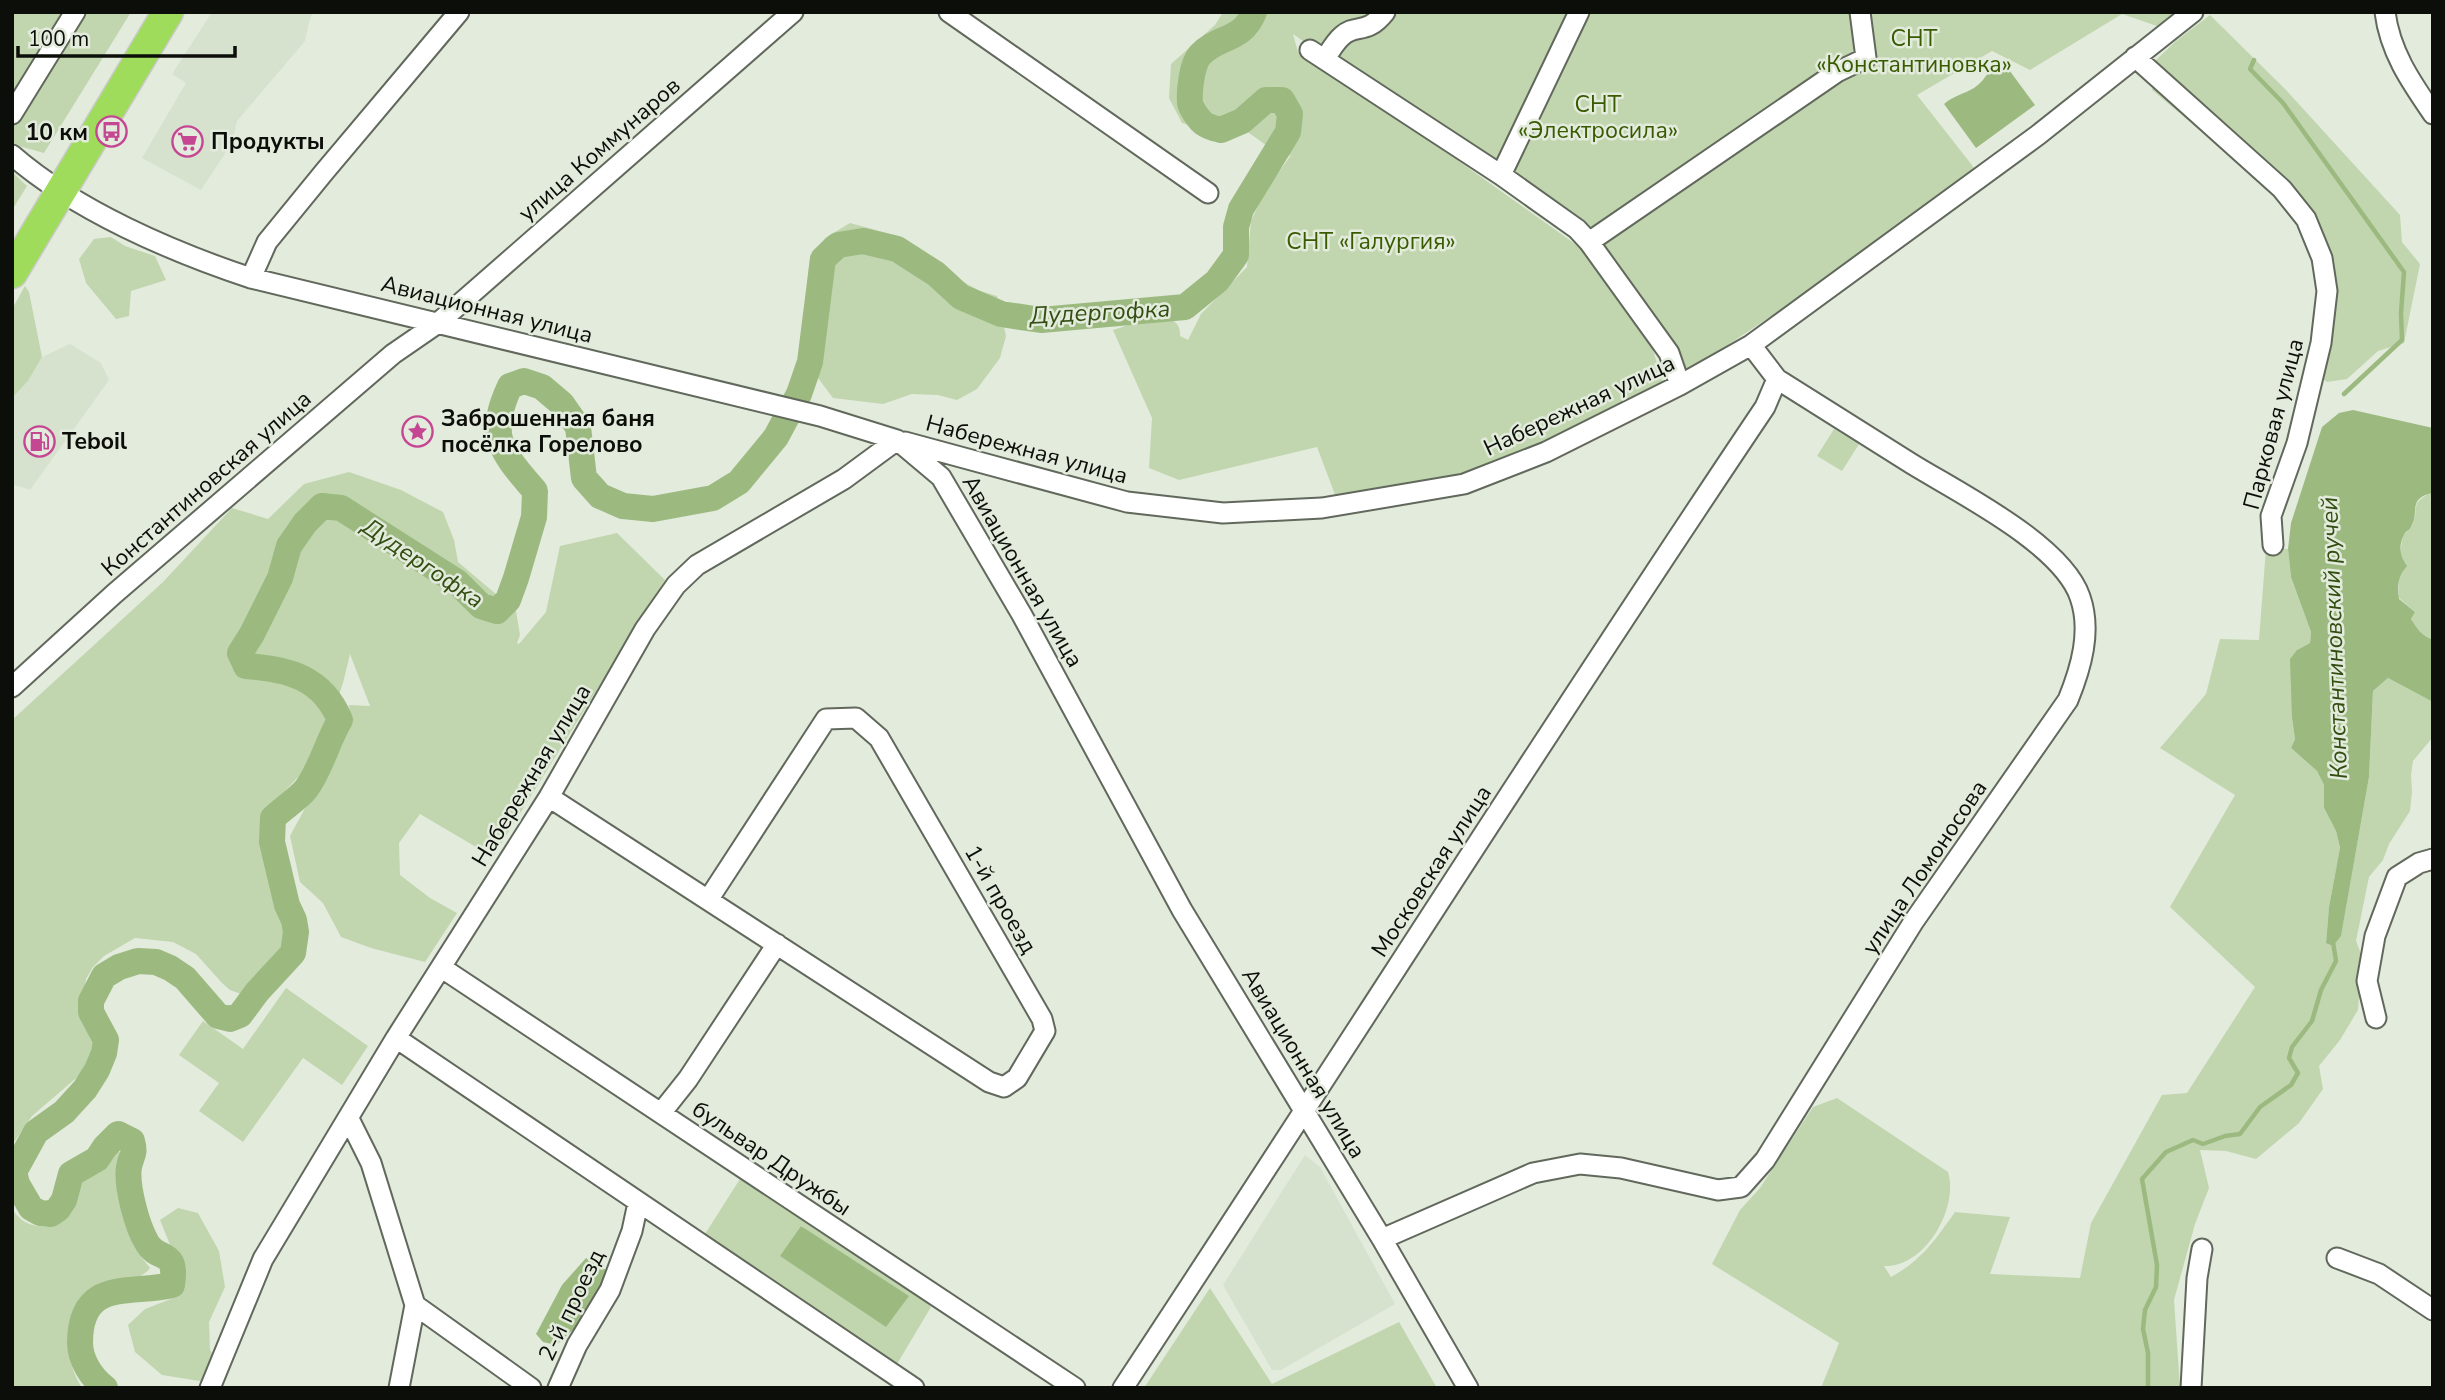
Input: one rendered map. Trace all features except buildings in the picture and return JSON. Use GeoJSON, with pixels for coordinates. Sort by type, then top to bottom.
{"type":"FeatureCollection","features":[{"type":"Feature","properties":{"kind":"highway"},"geometry":{"type":"LineString","coordinates":[[12,273],[168,12]]}},
{"type":"Feature","properties":{"kind":"street"},"geometry":{"type":"LineString","coordinates":[[12,114],[75,12]]}},
{"type":"Feature","properties":{"kind":"street"},"geometry":{"type":"LineString","coordinates":[[251,278],[267,242],[459,12]]}},
{"type":"Feature","properties":{"kind":"street","name":"улица Коммунаров"},"geometry":{"type":"LineString","coordinates":[[438,323],[793,12]]}},
{"type":"Feature","properties":{"kind":"street"},"geometry":{"type":"LineString","coordinates":[[949,12],[1208,193]]}},
{"type":"Feature","properties":{"kind":"street"},"geometry":{"type":"LineString","coordinates":[[1385,12],[1370,27],[1350,31],[1318,55],[1501,175],[1577,229],[1669,353],[1680,385]]}},
{"type":"Feature","properties":{"kind":"street"},"geometry":{"type":"LineString","coordinates":[[1501,175],[1579,12]]}},
{"type":"Feature","properties":{"kind":"street"},"geometry":{"type":"LineString","coordinates":[[1589,242],[1838,72],[1866,58],[1860,12]]}},
{"type":"Feature","properties":{"kind":"street","name":"Набережная улица"},"geometry":{"type":"LineString","coordinates":[[210,1388],[263,1259],[396,1038],[549,797],[645,629],[676,585],[697,565],[844,479],[897,440],[1127,502],[1223,513],[1322,508],[1464,484],[1546,452],[1680,385],[1751,345],[2038,135],[2193,12]]}},
{"type":"Feature","properties":{"kind":"street"},"geometry":{"type":"LineString","coordinates":[[2385,12],[2392,47],[2407,77],[2433,114]]}},
{"type":"Feature","properties":{"kind":"street","name":"Парковая улица"},"geometry":{"type":"LineString","coordinates":[[2135,57],[2282,188],[2306,219],[2322,258],[2327,291],[2321,343],[2297,443],[2272,516],[2273,545]]}},
{"type":"Feature","properties":{"kind":"street","name":"Авиационная улица"},"geometry":{"type":"LineString","coordinates":[[12,155],[31,171],[85,205],[163,244],[251,278],[820,416],[897,440],[941,477],[979,540],[1182,910],[1382,1239],[1468,1388]]}},
{"type":"Feature","properties":{"kind":"street","name":"Константиновская улица"},"geometry":{"type":"LineString","coordinates":[[12,687],[114,594],[393,354],[438,323]]}},
{"type":"Feature","properties":{"kind":"street","name":"улица Ломоносова"},"geometry":{"type":"LineString","coordinates":[[1382,1239],[1533,1173],[1580,1164],[1621,1168],[1718,1190],[1741,1187],[1765,1160],[1914,921],[2068,700],[2081,668],[2086,619],[2079,595],[2063,568],[2021,531],[1777,379],[1751,345]]}},
{"type":"Feature","properties":{"kind":"street","name":"Московская улица"},"geometry":{"type":"LineString","coordinates":[[1123,1388],[1305,1113],[1643,587],[1765,407],[1777,379]]}},
{"type":"Feature","properties":{"kind":"street","name":"1-й проезд"},"geometry":{"type":"LineString","coordinates":[[549,797],[708,900],[777,944],[989,1082],[1004,1087],[1017,1078],[1045,1031],[1042,1019],[879,738],[856,718],[826,719],[708,900]]}},
{"type":"Feature","properties":{"kind":"street"},"geometry":{"type":"LineString","coordinates":[[2376,1018],[2367,981],[2375,936],[2398,877],[2419,863],[2433,859]]}},
{"type":"Feature","properties":{"kind":"street"},"geometry":{"type":"LineString","coordinates":[[661,1113],[688,1079],[777,944]]}},
{"type":"Feature","properties":{"kind":"street","name":"бульвар Дружбы"},"geometry":{"type":"LineString","coordinates":[[442,968],[1075,1388]]}},
{"type":"Feature","properties":{"kind":"street"},"geometry":{"type":"LineString","coordinates":[[396,1038],[914,1388]]}},
{"type":"Feature","properties":{"kind":"street"},"geometry":{"type":"LineString","coordinates":[[349,1118],[371,1163],[415,1305],[399,1388]]}},
{"type":"Feature","properties":{"kind":"street","name":"2-й проезд"},"geometry":{"type":"LineString","coordinates":[[558,1388],[577,1345],[610,1290],[632,1231],[638,1203]]}},
{"type":"Feature","properties":{"kind":"street"},"geometry":{"type":"LineString","coordinates":[[2191,1388],[2197,1278],[2202,1248]]}},
{"type":"Feature","properties":{"kind":"street"},"geometry":{"type":"LineString","coordinates":[[2337,1258],[2379,1274],[2433,1310]]}},
{"type":"Feature","properties":{"kind":"street","name":"2-й проезд"},"geometry":{"type":"LineString","coordinates":[[415,1305],[531,1388]]}},
{"type":"Feature","properties":{"kind":"shaded area"},"geometry":{"type":"Polygon","coordinates":[[[212,12],[314,12],[305,41],[237,121],[232,143],[201,190],[142,158],[186,83],[172,74],[212,12]]]}},
{"type":"Feature","properties":{"kind":"shaded area","name":"Teboil"},"geometry":{"type":"Polygon","coordinates":[[[70,344],[101,363],[109,380],[30,490],[12,484],[12,398],[28,381],[42,357],[70,344]]]}},
{"type":"Feature","properties":{"kind":"shaded area"},"geometry":{"type":"Polygon","coordinates":[[[1305,1155],[1320,1167],[1395,1304],[1281,1370],[1272,1370],[1223,1285],[1305,1155]]]}},
{"type":"Feature","properties":{"kind":"green space"},"geometry":{"type":"Polygon","coordinates":[[[12,12],[131,12],[44,153],[12,144],[12,12]]]}},
{"type":"Feature","properties":{"kind":"green space"},"geometry":{"type":"Polygon","coordinates":[[[1223,12],[2180,12],[2163,28],[2122,14],[2030,70],[1992,51],[1917,95],[1975,169],[1780,310],[1683,375],[1596,245],[1293,34],[1298,52],[1578,246],[1653,350],[1663,383],[1541,448],[1462,477],[1337,500],[1317,447],[1179,480],[1149,468],[1152,418],[1113,330],[1142,321],[1164,318],[1173,320],[1178,326],[1180,336],[1188,340],[1201,314],[1247,267],[1251,221],[1264,193],[1291,155],[1284,158],[1245,130],[1230,138],[1182,123],[1169,98],[1171,64],[1215,25],[1223,12]]]}},
{"type":"Feature","properties":{"kind":"green space"},"geometry":{"type":"Polygon","coordinates":[[[2210,15],[2285,89],[2400,215],[2402,242],[2420,264],[2404,343],[2378,351],[2347,379],[2327,382],[2309,369],[2322,298],[2312,250],[2279,196],[2152,90],[2158,68],[2155,61],[2210,15]]]}},
{"type":"Feature","properties":{"kind":"green space"},"geometry":{"type":"Polygon","coordinates":[[[12,172],[27,186],[12,210],[12,172]]]}},
{"type":"Feature","properties":{"kind":"green space"},"geometry":{"type":"Polygon","coordinates":[[[850,223],[898,236],[941,270],[980,291],[997,296],[1006,336],[1000,358],[977,389],[957,400],[938,395],[912,394],[883,404],[833,398],[800,354],[810,256],[825,238],[850,223]]]}},
{"type":"Feature","properties":{"kind":"green space"},"geometry":{"type":"Polygon","coordinates":[[[111,237],[125,246],[155,256],[166,280],[131,291],[129,316],[116,319],[86,283],[79,259],[94,239],[111,237]]]}},
{"type":"Feature","properties":{"kind":"green space"},"geometry":{"type":"Polygon","coordinates":[[[25,286],[29,292],[42,357],[28,381],[12,398],[12,309],[25,286]]]}},
{"type":"Feature","properties":{"kind":"green space"},"geometry":{"type":"Polygon","coordinates":[[[1834,429],[1859,444],[1842,471],[1817,456],[1834,429]]]}},
{"type":"Feature","properties":{"kind":"green space"},"geometry":{"type":"Polygon","coordinates":[[[349,472],[401,490],[443,512],[454,540],[458,562],[516,611],[519,644],[546,612],[560,546],[617,533],[665,580],[493,857],[420,814],[399,843],[400,875],[430,898],[457,913],[425,962],[341,937],[323,903],[300,882],[290,836],[351,723],[349,705],[370,706],[350,654],[331,718],[318,740],[307,771],[297,778],[266,812],[264,823],[267,850],[279,904],[289,932],[287,944],[277,958],[259,973],[241,994],[222,983],[196,954],[173,942],[135,938],[104,956],[86,979],[82,1012],[96,1046],[89,1067],[32,1116],[12,1145],[12,720],[163,582],[232,508],[268,519],[304,484],[349,472]]]}},
{"type":"Feature","properties":{"kind":"green space"},"geometry":{"type":"Polygon","coordinates":[[[2431,493],[2433,639],[2426,637],[2418,629],[2411,619],[2415,612],[2399,598],[2403,537],[2413,524],[2418,502],[2431,493]]]}},
{"type":"Feature","properties":{"kind":"green space"},"geometry":{"type":"Polygon","coordinates":[[[2266,548],[2288,549],[2291,577],[2311,632],[2310,643],[2297,650],[2292,718],[2295,739],[2291,748],[2317,771],[2324,785],[2324,808],[2336,831],[2340,849],[2329,907],[2326,942],[2341,935],[2369,777],[2373,691],[2388,678],[2433,702],[2433,737],[2413,761],[2410,811],[2389,844],[2383,860],[2369,877],[2356,941],[2361,954],[2358,1010],[2340,1040],[2319,1066],[2323,1089],[2299,1123],[2256,1159],[2226,1151],[2200,1150],[2209,1188],[2195,1224],[2174,1300],[2180,1388],[1821,1388],[1839,1343],[1712,1264],[1740,1210],[1760,1188],[1813,1107],[1837,1098],[1948,1172],[1948,1202],[1936,1233],[1913,1257],[1899,1264],[1884,1266],[1891,1277],[1920,1256],[1955,1212],[2010,1217],[1990,1274],[2080,1278],[2091,1223],[2162,1095],[2187,1093],[2255,987],[2170,907],[2235,795],[2160,748],[2206,694],[2220,639],[2259,640],[2266,548]]]}},
{"type":"Feature","properties":{"kind":"green space"},"geometry":{"type":"Polygon","coordinates":[[[286,988],[368,1046],[342,1085],[303,1058],[243,1142],[199,1111],[219,1083],[179,1055],[203,1021],[243,1049],[286,988]]]}},
{"type":"Feature","properties":{"kind":"green space"},"geometry":{"type":"Polygon","coordinates":[[[116,1151],[121,1153],[118,1194],[126,1227],[135,1249],[150,1268],[137,1277],[100,1288],[79,1306],[72,1324],[69,1349],[75,1376],[82,1388],[12,1388],[12,1208],[20,1218],[30,1224],[57,1224],[67,1211],[82,1178],[96,1168],[107,1155],[116,1151]]]}},
{"type":"Feature","properties":{"kind":"green space"},"geometry":{"type":"Polygon","coordinates":[[[740,1179],[779,1200],[813,1228],[875,1264],[923,1298],[931,1307],[897,1364],[758,1275],[705,1234],[740,1179]],[[802,1226],[781,1256],[886,1326],[802,1226]]]}},
{"type":"Feature","properties":{"kind":"green space"},"geometry":{"type":"Polygon","coordinates":[[[178,1208],[198,1213],[219,1251],[225,1287],[209,1322],[210,1350],[220,1366],[212,1383],[162,1375],[135,1352],[128,1325],[145,1309],[176,1297],[176,1267],[160,1220],[178,1208]]]}},
{"type":"Feature","properties":{"kind":"green space"},"geometry":{"type":"Polygon","coordinates":[[[1210,1288],[1272,1384],[1399,1322],[1437,1388],[1144,1388],[1210,1288]]]}},
{"type":"Feature","properties":{"kind":"water"},"geometry":{"type":"Polygon","coordinates":[[[2004,63],[2035,105],[1976,148],[1944,104],[1974,88],[1993,68],[2004,63]]]}},
{"type":"Feature","properties":{"kind":"water"},"geometry":{"type":"Polygon","coordinates":[[[2353,410],[2433,428],[2433,493],[2425,495],[2417,502],[2411,527],[2402,539],[2401,551],[2407,566],[2400,577],[2398,589],[2399,599],[2415,612],[2411,619],[2415,625],[2423,634],[2433,639],[2433,702],[2388,678],[2373,691],[2369,777],[2341,936],[2333,946],[2326,943],[2329,907],[2340,848],[2336,831],[2324,808],[2324,785],[2317,771],[2291,748],[2295,739],[2290,659],[2297,650],[2310,643],[2311,632],[2291,577],[2288,549],[2291,523],[2322,427],[2339,413],[2353,410]]]}},
{"type":"Feature","properties":{"kind":"water"},"geometry":{"type":"Polygon","coordinates":[[[801,1226],[909,1296],[886,1327],[780,1256],[801,1226]]]}},
{"type":"Feature","properties":{"kind":"water"},"geometry":{"type":"Polygon","coordinates":[[[586,1258],[606,1270],[605,1279],[574,1329],[556,1345],[543,1342],[536,1334],[562,1285],[586,1258]]]}},
{"type":"Feature","properties":{"kind":"waterway","name":"Дудергофка"},"geometry":{"type":"LineString","coordinates":[[105,1388],[87,1368],[80,1349],[82,1322],[89,1308],[98,1298],[110,1293],[172,1285],[170,1260],[151,1249],[133,1206],[129,1184],[132,1141],[118,1134],[97,1159],[71,1174],[64,1200],[51,1214],[40,1213],[31,1208],[17,1184],[14,1172],[36,1132],[64,1112],[85,1089],[97,1070],[106,1040],[91,1012],[91,1001],[104,976],[119,967],[138,961],[156,962],[185,978],[218,1016],[230,1019],[240,1015],[293,953],[296,932],[272,842],[273,818],[306,789],[340,720],[333,705],[313,685],[289,673],[246,666],[240,653],[280,578],[289,546],[305,523],[322,506],[341,508],[457,582],[481,606],[497,611],[508,600],[534,517],[535,491],[506,454],[501,443],[499,418],[510,386],[524,381],[542,387],[562,404],[578,427],[584,478],[600,496],[623,506],[653,509],[713,498],[739,482],[776,437],[799,394],[810,362],[823,259],[838,245],[863,241],[897,249],[936,274],[961,297],[1001,314],[1041,320],[1185,307],[1217,281],[1236,255],[1236,227],[1241,209],[1288,132],[1290,114],[1282,100],[1266,100],[1242,121],[1221,130],[1203,123],[1190,103],[1192,78],[1200,55],[1215,44],[1237,34],[1249,22],[1254,12]]}},
{"type":"Feature","properties":{"kind":"waterway","name":"Константиновский ручей"},"geometry":{"type":"LineString","coordinates":[[2254,60],[2250,69],[2283,103],[2404,272],[2402,340],[2344,394]]}},
{"type":"Feature","properties":{"kind":"waterway"},"geometry":{"type":"LineString","coordinates":[[2148,1388],[2148,1353],[2143,1329],[2145,1310],[2156,1287],[2157,1265],[2142,1179],[2166,1152],[2193,1140],[2203,1144],[2240,1134],[2260,1107],[2291,1085],[2298,1073],[2289,1058],[2292,1047],[2312,1021],[2321,990],[2336,961],[2333,942]]}},
{"type":"Feature","properties":{"kind":"place","name":"10 км"},"geometry":{"type":"Point","coordinates":[111,132]}},
{"type":"Feature","properties":{"kind":"place","name":"Продукты"},"geometry":{"type":"Point","coordinates":[188,141]}},
{"type":"Feature","properties":{"kind":"place","name":"Заброшенная баня посёлка Горелово"},"geometry":{"type":"Point","coordinates":[418,431]}},
{"type":"Feature","properties":{"kind":"place","name":"Teboil"},"geometry":{"type":"Point","coordinates":[39,441]}},
{"type":"Feature","properties":{"kind":"park label","name":"СНТ «Константиновка»"},"geometry":{"type":"Point","coordinates":[1914,51]}},
{"type":"Feature","properties":{"kind":"park label","name":"СНТ «Электросила»"},"geometry":{"type":"Point","coordinates":[1598,117]}},
{"type":"Feature","properties":{"kind":"park label","name":"СНТ «Галургия»"},"geometry":{"type":"Point","coordinates":[1371,241]}}]}
